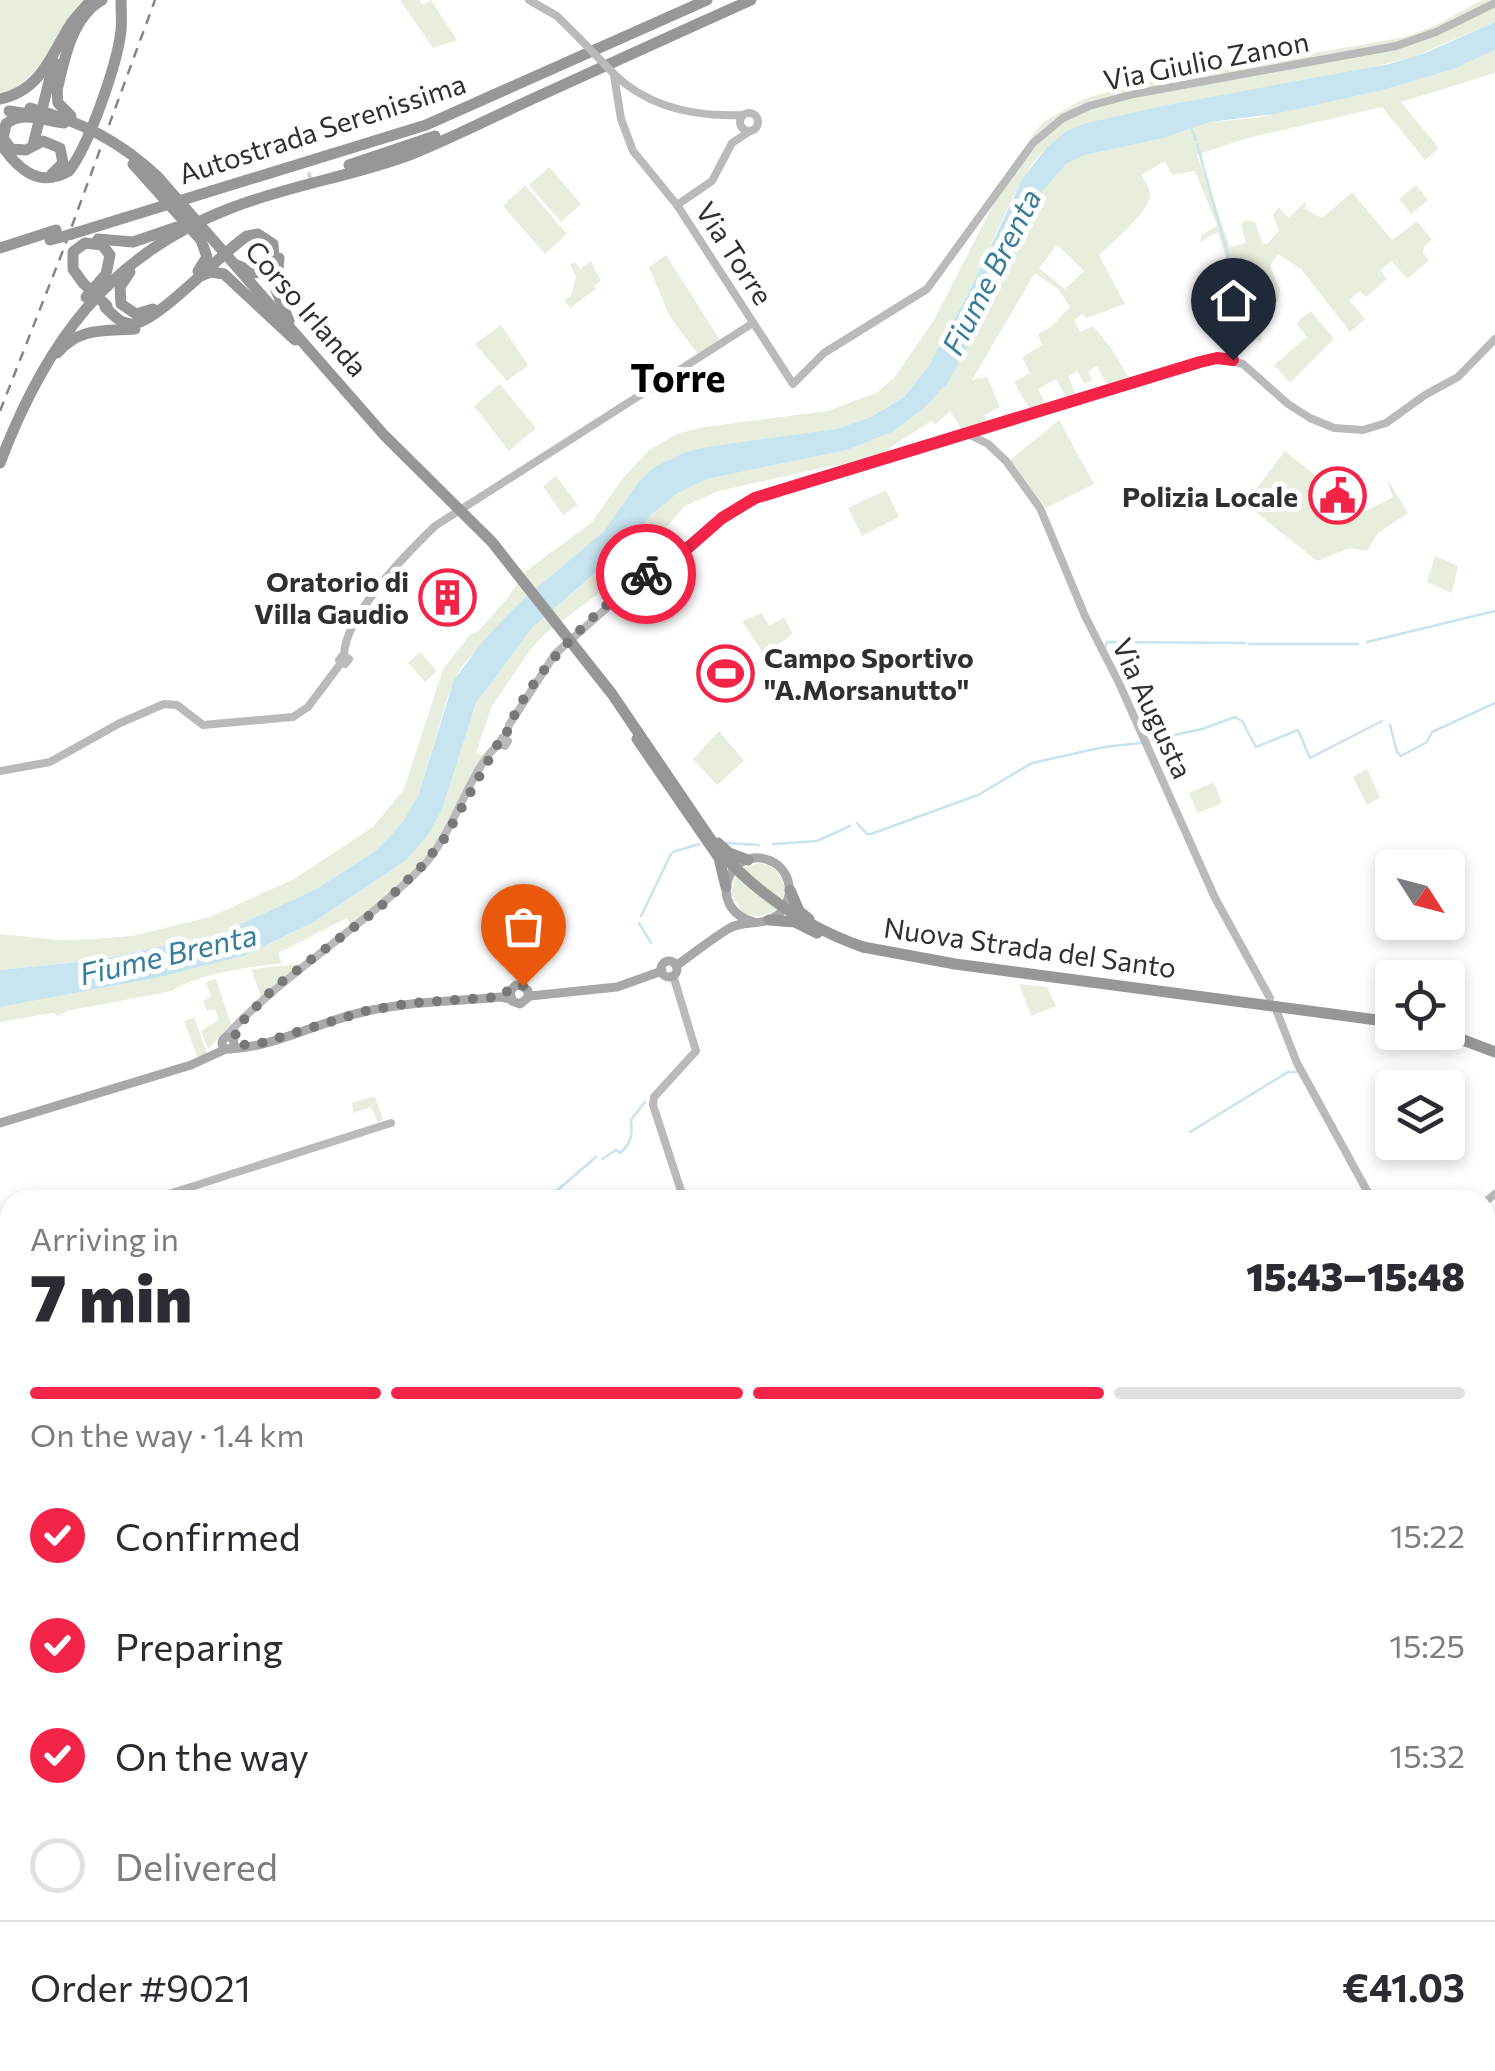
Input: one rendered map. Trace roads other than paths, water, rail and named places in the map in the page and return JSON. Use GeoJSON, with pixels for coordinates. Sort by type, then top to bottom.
{"type":"FeatureCollection","features":[{"type":"Feature","properties":{"kind":"highway"},"geometry":{"type":"LineString","coordinates":[[0,105],[40,76],[91,0]]}},
{"type":"Feature","properties":{"kind":"highway"},"geometry":{"type":"LineString","coordinates":[[1,145],[26,173],[46,178],[60,176],[76,162],[116,51],[121,7],[107,0],[92,6],[79,25],[58,92],[62,110],[96,131]]}},
{"type":"Feature","properties":{"kind":"highway","name":"Autostrada Serenissima"},"geometry":{"type":"LineString","coordinates":[[0,256],[433,114],[689,0]]}},
{"type":"Feature","properties":{"kind":"highway","name":"Autostrada Serenissima"},"geometry":{"type":"LineString","coordinates":[[74,229],[426,124],[707,0]]}},
{"type":"Feature","properties":{"kind":"highway"},"geometry":{"type":"LineString","coordinates":[[199,217],[442,133],[740,0]]}},
{"type":"Feature","properties":{"kind":"highway"},"geometry":{"type":"LineString","coordinates":[[0,449],[34,372],[66,325],[134,257],[182,229],[232,207],[416,152],[750,0]]}},
{"type":"Feature","properties":{"kind":"highway"},"geometry":{"type":"LineString","coordinates":[[33,145],[61,41]]}},
{"type":"Feature","properties":{"kind":"highway","name":"Corso Irlanda"},"geometry":{"type":"LineString","coordinates":[[0,105],[64,124],[120,150],[156,181],[402,454],[492,542],[538,602]]}},
{"type":"Feature","properties":{"kind":"highway","name":"Corso Irlanda"},"geometry":{"type":"LineString","coordinates":[[0,105],[51,114],[96,131],[130,152],[158,176],[300,342]]}},
{"type":"Feature","properties":{"kind":"highway"},"geometry":{"type":"LineString","coordinates":[[46,178],[61,167],[63,154],[51,141],[20,151],[11,149],[4,138],[6,124],[12,118],[24,116],[64,124]]}},
{"type":"Feature","properties":{"kind":"highway"},"geometry":{"type":"LineString","coordinates":[[120,150],[207,250],[204,263],[182,288]]}},
{"type":"Feature","properties":{"kind":"highway"},"geometry":{"type":"LineString","coordinates":[[159,308],[139,322],[128,324],[82,284],[68,264],[70,251],[79,242],[133,242],[182,229]]}},
{"type":"Feature","properties":{"kind":"highway"},"geometry":{"type":"LineString","coordinates":[[159,308],[142,314],[131,312],[121,304],[120,286],[138,264],[182,229]]}},
{"type":"Feature","properties":{"kind":"highway"},"geometry":{"type":"LineString","coordinates":[[0,462],[24,403],[58,342],[87,306],[122,273],[182,229]]}},
{"type":"Feature","properties":{"kind":"highway"},"geometry":{"type":"LineString","coordinates":[[24,403],[52,358],[79,334],[103,328],[135,329],[245,235],[258,232],[274,243],[279,253],[278,299],[300,342]]}},
{"type":"Feature","properties":{"kind":"highway","name":"Autostrada Serenissima"},"geometry":{"type":"LineString","coordinates":[[0,248],[54,236]]}},
{"type":"Feature","properties":{"kind":"highway"},"geometry":{"type":"LineString","coordinates":[[66,325],[72,312],[109,268],[110,255],[102,245],[85,243],[73,252],[72,269],[82,284]]}},
{"type":"Feature","properties":{"kind":"highway"},"geometry":{"type":"LineString","coordinates":[[233,262],[248,272],[267,270],[274,260],[274,243]]}},
{"type":"Feature","properties":{"kind":"highway"},"geometry":{"type":"LineString","coordinates":[[182,288],[206,274],[224,274],[300,342]]}},
{"type":"Feature","properties":{"kind":"highway","name":"Nuova Strada del Santo"},"geometry":{"type":"LineString","coordinates":[[538,602],[738,872],[798,918],[864,948],[1375,1020]]}},
{"type":"Feature","properties":{"kind":"highway"},"geometry":{"type":"LineString","coordinates":[[623,712],[722,865],[726,893]]}},
{"type":"Feature","properties":{"kind":"highway"},"geometry":{"type":"LineString","coordinates":[[686,805],[724,849],[748,860]]}},
{"type":"Feature","properties":{"kind":"highway"},"geometry":{"type":"LineString","coordinates":[[790,890],[802,914],[852,938],[900,952],[985,967]]}},
{"type":"Feature","properties":{"kind":"highway"},"geometry":{"type":"LineString","coordinates":[[769,920],[795,922],[852,948],[900,960],[967,969],[985,967]]}},
{"type":"Feature","properties":{"kind":"highway"},"geometry":{"type":"LineString","coordinates":[[1465,1041],[1495,1052]]}},
{"type":"Feature","properties":{"kind":"main road"},"geometry":{"type":"LineString","coordinates":[[0,1122],[190,1066],[228,1043],[258,1044],[388,1006],[507,996],[520,1004],[531,994],[617,987],[670,971],[733,926],[769,920],[782,912],[790,890],[786,875],[777,865],[766,860],[748,860],[731,873],[726,923],[716,937]]}},
{"type":"Feature","properties":{"kind":"main road"},"geometry":{"type":"LineString","coordinates":[[726,893],[737,915],[754,922]]}},
{"type":"Feature","properties":{"kind":"main road"},"geometry":{"type":"LineString","coordinates":[[507,996],[518,985],[531,994]]}},
{"type":"Feature","properties":{"kind":"street"},"geometry":{"type":"LineString","coordinates":[[529,0],[556,16],[632,91],[663,107],[752,113],[757,118],[758,126],[732,143],[712,180],[677,205]]}},
{"type":"Feature","properties":{"kind":"street","name":"Via Giulio Zanon"},"geometry":{"type":"LineString","coordinates":[[793,384],[820,356],[927,290],[1033,143],[1062,118],[1134,94],[1396,46],[1436,32],[1495,3]]}},
{"type":"Feature","properties":{"kind":"street"},"geometry":{"type":"LineString","coordinates":[[613,74],[618,96]]}},
{"type":"Feature","properties":{"kind":"street"},"geometry":{"type":"LineString","coordinates":[[618,96],[621,89],[632,91]]}},
{"type":"Feature","properties":{"kind":"street","name":"Via Torre"},"geometry":{"type":"LineString","coordinates":[[618,96],[621,120],[633,151],[677,205],[793,384]]}},
{"type":"Feature","properties":{"kind":"street"},"geometry":{"type":"LineString","coordinates":[[743,115],[741,125],[750,131]]}},
{"type":"Feature","properties":{"kind":"street"},"geometry":{"type":"LineString","coordinates":[[0,771],[55,760],[120,722],[164,704],[177,705],[203,725],[293,717],[308,707],[343,659],[346,640],[370,602],[436,526],[753,323]]}},
{"type":"Feature","properties":{"kind":"street"},"geometry":{"type":"LineString","coordinates":[[228,1043],[245,1016],[275,987],[378,909],[422,866],[444,839],[471,788],[555,654],[636,581],[678,556],[722,518],[755,498],[966,434],[983,435],[1222,358],[1243,364],[1310,418],[1334,428],[1363,430],[1386,423],[1458,376],[1495,339]]}},
{"type":"Feature","properties":{"kind":"street","name":"Via Augusta"},"geometry":{"type":"LineString","coordinates":[[983,435],[1040,508],[1084,616],[1215,898],[1270,998]]}},
{"type":"Feature","properties":{"kind":"street"},"geometry":{"type":"LineString","coordinates":[[670,971],[696,1051],[654,1097],[653,1105],[681,1190]]}},
{"type":"Feature","properties":{"kind":"street"},"geometry":{"type":"LineString","coordinates":[[1277,1012],[1297,1063],[1367,1190]]}},
{"type":"Feature","properties":{"kind":"street"},"geometry":{"type":"LineString","coordinates":[[181,1190],[391,1123]]}},
{"type":"Feature","properties":{"kind":"water","name":"Fiume Brenta"},"geometry":{"type":"Polygon","coordinates":[[[1495,22],[1495,50],[1454,69],[1383,90],[1275,114],[1210,122],[1164,138],[1085,155],[1066,164],[1040,194],[984,318],[947,384],[923,409],[892,432],[847,450],[707,479],[678,493],[651,515],[613,558],[533,627],[476,703],[442,810],[427,836],[405,861],[314,922],[243,956],[156,978],[0,1007],[0,970],[99,960],[222,933],[316,889],[377,850],[402,823],[418,796],[454,680],[483,641],[521,601],[604,531],[639,481],[656,466],[707,447],[836,429],[871,417],[904,397],[928,367],[968,294],[1023,178],[1047,147],[1065,132],[1086,123],[1168,105],[1389,64],[1425,53],[1495,22]]]}},
{"type":"Feature","properties":{"kind":"waterway"},"geometry":{"type":"LineString","coordinates":[[1191,127],[1196,140]]}},
{"type":"Feature","properties":{"kind":"waterway"},"geometry":{"type":"LineString","coordinates":[[1197,144],[1238,291],[1253,328]]}},
{"type":"Feature","properties":{"kind":"waterway"},"geometry":{"type":"LineString","coordinates":[[1367,642],[1495,611]]}},
{"type":"Feature","properties":{"kind":"waterway"},"geometry":{"type":"LineString","coordinates":[[1105,648],[1107,642],[1245,643]]}},
{"type":"Feature","properties":{"kind":"waterway"},"geometry":{"type":"LineString","coordinates":[[1249,644],[1358,644]]}},
{"type":"Feature","properties":{"kind":"waterway"},"geometry":{"type":"LineString","coordinates":[[1390,725],[1401,756],[1427,742],[1432,732],[1495,703]]}},
{"type":"Feature","properties":{"kind":"waterway"},"geometry":{"type":"LineString","coordinates":[[1147,741],[1235,717],[1242,721],[1256,747],[1298,730],[1310,758],[1382,721]]}},
{"type":"Feature","properties":{"kind":"waterway"},"geometry":{"type":"LineString","coordinates":[[857,823],[871,834],[978,795],[1032,763],[1141,743]]}},
{"type":"Feature","properties":{"kind":"waterway"},"geometry":{"type":"LineString","coordinates":[[773,844],[817,841],[850,826]]}},
{"type":"Feature","properties":{"kind":"waterway"},"geometry":{"type":"LineString","coordinates":[[726,843],[759,845]]}},
{"type":"Feature","properties":{"kind":"waterway"},"geometry":{"type":"LineString","coordinates":[[673,852],[699,844]]}},
{"type":"Feature","properties":{"kind":"waterway"},"geometry":{"type":"LineString","coordinates":[[641,916],[671,854]]}},
{"type":"Feature","properties":{"kind":"waterway"},"geometry":{"type":"LineString","coordinates":[[639,923],[651,943]]}},
{"type":"Feature","properties":{"kind":"waterway"},"geometry":{"type":"LineString","coordinates":[[1190,1132],[1288,1072],[1298,1072]]}},
{"type":"Feature","properties":{"kind":"waterway"},"geometry":{"type":"LineString","coordinates":[[602,1159],[627,1146],[631,1120],[645,1102]]}},
{"type":"Feature","properties":{"kind":"waterway"},"geometry":{"type":"LineString","coordinates":[[558,1190],[596,1157]]}},
{"type":"Feature","properties":{"kind":"tunnel"},"geometry":{"type":"LineString","coordinates":[[308,178],[312,177]]}},
{"type":"Feature","properties":{"kind":"railway"},"geometry":{"type":"LineString","coordinates":[[0,411],[155,0]]}},
{"type":"Feature","properties":{"kind":"place","name":"Polizia Locale"},"geometry":{"type":"Point","coordinates":[1337,496]}},
{"type":"Feature","properties":{"kind":"place","name":"Oratorio di Villa Gaudio"},"geometry":{"type":"Point","coordinates":[448,597]}},
{"type":"Feature","properties":{"kind":"place","name":"Campo Sportivo \"A.Morsanutto\""},"geometry":{"type":"Point","coordinates":[725,673]}},
{"type":"Feature","properties":{"kind":"district","name":"Torre"},"geometry":{"type":"Point","coordinates":[678,376]}}]}
